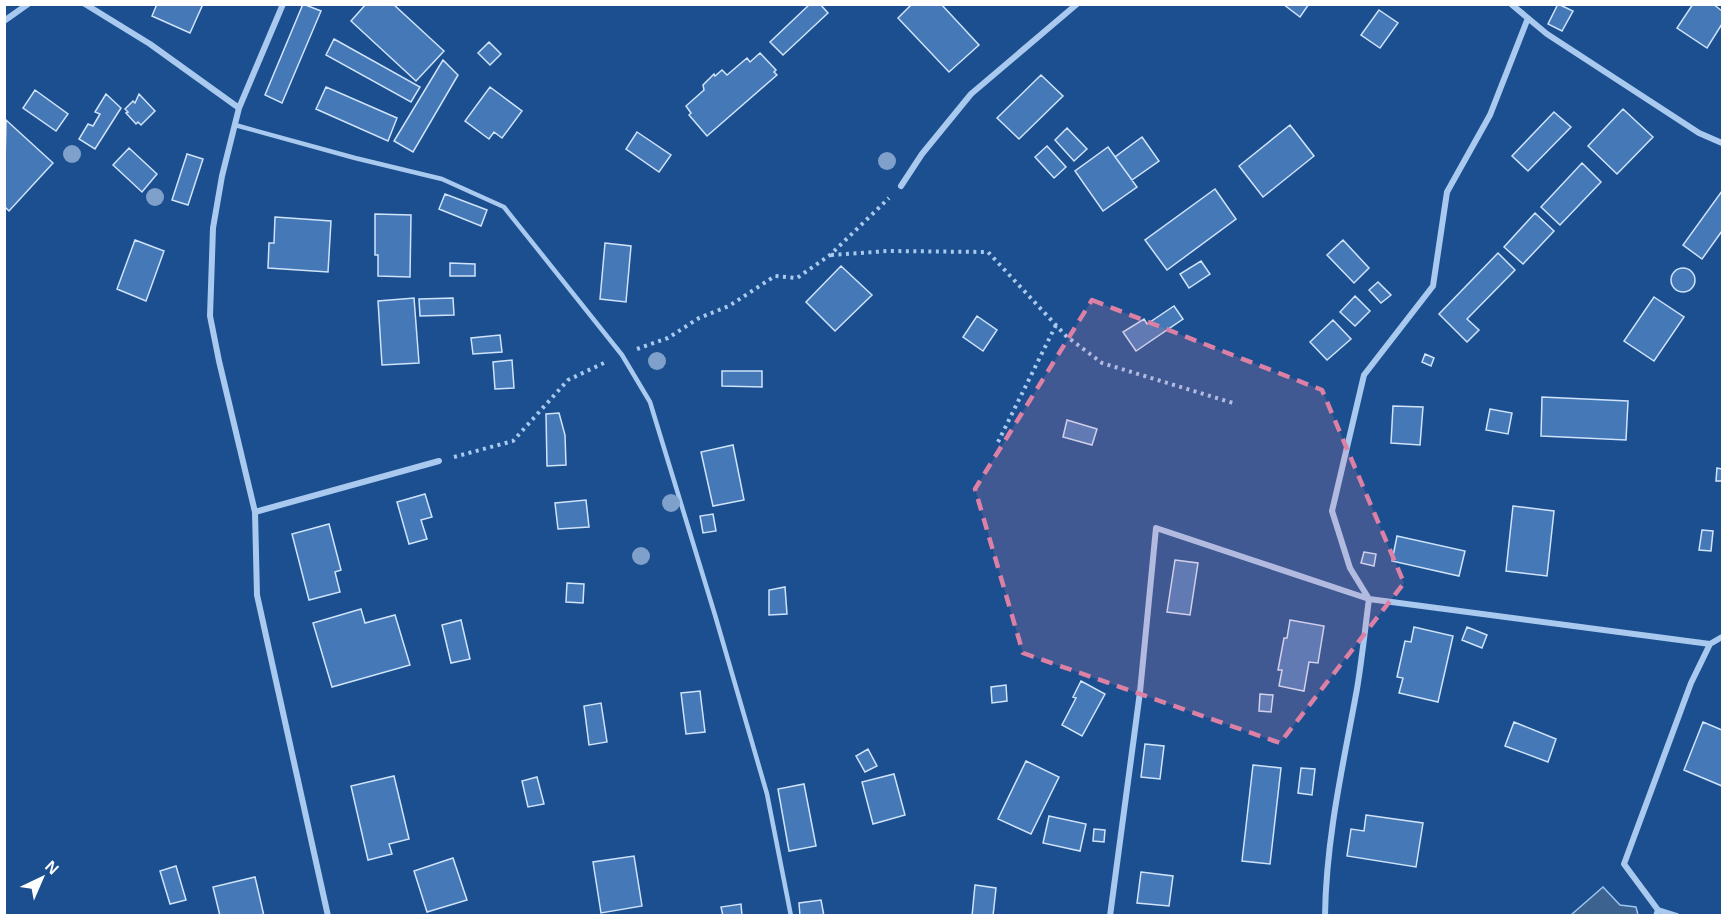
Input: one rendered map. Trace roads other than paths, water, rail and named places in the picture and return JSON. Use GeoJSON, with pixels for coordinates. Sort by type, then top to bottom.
{"type":"FeatureCollection","features":[{"type":"Feature","properties":{"kind":"street"},"geometry":{"type":"LineString","coordinates":[[4,21],[28,4]]}},
{"type":"Feature","properties":{"kind":"street"},"geometry":{"type":"LineString","coordinates":[[85,4],[150,44],[239,108]]}},
{"type":"Feature","properties":{"kind":"street"},"geometry":{"type":"LineString","coordinates":[[283,4],[239,108],[222,176],[213,228],[210,316],[255,512],[257,595],[328,915]]}},
{"type":"Feature","properties":{"kind":"street"},"geometry":{"type":"LineString","coordinates":[[901,186],[922,154],[971,94],[1077,4]]}},
{"type":"Feature","properties":{"kind":"street"},"geometry":{"type":"LineString","coordinates":[[1511,4],[1547,34],[1699,133],[1722,143]]}},
{"type":"Feature","properties":{"kind":"street"},"geometry":{"type":"LineString","coordinates":[[1325,915],[1325,882],[1334,808],[1357,686],[1369,599],[1350,568],[1332,510],[1364,375],[1433,286],[1447,192],[1490,115],[1528,18]]}},
{"type":"Feature","properties":{"kind":"street"},"geometry":{"type":"LineString","coordinates":[[255,512],[439,460]]}},
{"type":"Feature","properties":{"kind":"street"},"geometry":{"type":"LineString","coordinates":[[1110,915],[1140,692],[1156,528],[1369,599],[1710,644]]}},
{"type":"Feature","properties":{"kind":"street"},"geometry":{"type":"LineString","coordinates":[[1677,915],[1657,913],[1624,864],[1691,683],[1710,644],[1722,637]]}},
{"type":"Feature","properties":{"kind":"lane"},"geometry":{"type":"LineString","coordinates":[[235,125],[442,179],[504,207],[622,355],[650,402],[715,615],[767,794],[791,915]]}},
{"type":"Feature","properties":{"kind":"water"},"geometry":{"type":"Polygon","coordinates":[[[1603,887],[1620,905],[1636,907],[1638,915],[1571,915],[1603,887]]]}}]}
